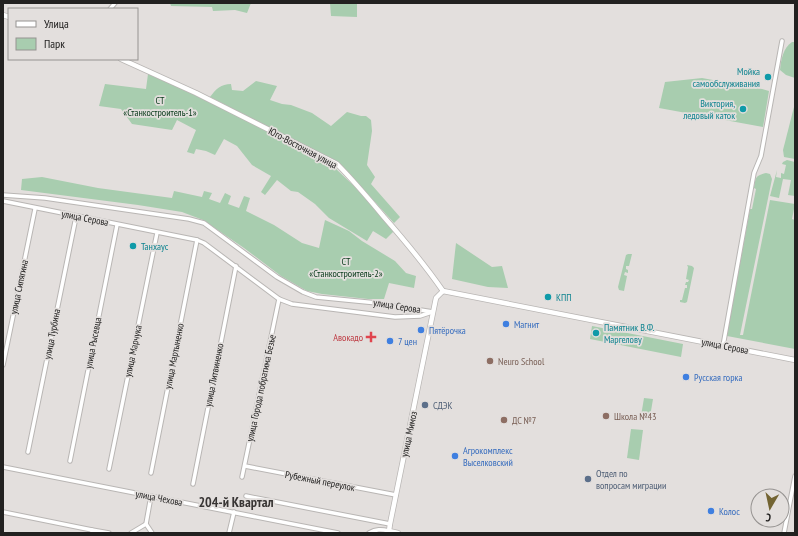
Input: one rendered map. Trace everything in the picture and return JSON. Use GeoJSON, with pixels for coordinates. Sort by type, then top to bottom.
{"type":"FeatureCollection","features":[{"type":"Feature","properties":{"kind":"street"},"geometry":{"type":"LineString","coordinates":[[723,346],[754,173],[761,156],[782,41]]}},
{"type":"Feature","properties":{"kind":"street","name":"Юго-Восточная улица"},"geometry":{"type":"LineString","coordinates":[[123,60],[196,93],[337,164],[353,180],[402,238],[430,272],[443,291]]}},
{"type":"Feature","properties":{"kind":"street","name":"улица Серова"},"geometry":{"type":"LineString","coordinates":[[3,195],[45,198],[189,219],[204,223],[277,277],[303,292],[316,297],[377,303],[433,312]]}},
{"type":"Feature","properties":{"kind":"street","name":"улица Серова"},"geometry":{"type":"LineString","coordinates":[[3,201],[35,209],[197,240],[204,243],[280,299],[292,304],[395,317],[420,316],[433,312]]}},
{"type":"Feature","properties":{"kind":"street","name":"улица Сипягина"},"geometry":{"type":"LineString","coordinates":[[3,365],[35,209]]}},
{"type":"Feature","properties":{"kind":"street","name":"улица Турбина"},"geometry":{"type":"LineString","coordinates":[[28,452],[76,217]]}},
{"type":"Feature","properties":{"kind":"street","name":"улица Рысевца"},"geometry":{"type":"LineString","coordinates":[[70,460],[117,225]]}},
{"type":"Feature","properties":{"kind":"street","name":"улица Марчука"},"geometry":{"type":"LineString","coordinates":[[109,468],[157,233]]}},
{"type":"Feature","properties":{"kind":"street","name":"улица Мартыненко"},"geometry":{"type":"LineString","coordinates":[[151,473],[197,240]]}},
{"type":"Feature","properties":{"kind":"street","name":"улица Литвиненко"},"geometry":{"type":"LineString","coordinates":[[193,484],[236,266]]}},
{"type":"Feature","properties":{"kind":"street","name":"улица Серова"},"geometry":{"type":"LineString","coordinates":[[443,291],[795,360]]}},
{"type":"Feature","properties":{"kind":"street","name":"улица Мимоз"},"geometry":{"type":"LineString","coordinates":[[388,532],[436,298],[443,291]]}},
{"type":"Feature","properties":{"kind":"street","name":"улица Города побратима Безье"},"geometry":{"type":"LineString","coordinates":[[242,477],[280,299]]}},
{"type":"Feature","properties":{"kind":"street","name":"Рубежный переулок"},"geometry":{"type":"LineString","coordinates":[[245,466],[396,495]]}},
{"type":"Feature","properties":{"kind":"street","name":"улица Чехова"},"geometry":{"type":"LineString","coordinates":[[3,467],[338,533]]}},
{"type":"Feature","properties":{"kind":"street"},"geometry":{"type":"LineString","coordinates":[[784,533],[795,476]]}},
{"type":"Feature","properties":{"kind":"street"},"geometry":{"type":"LineString","coordinates":[[151,496],[146,524],[152,533]]}},
{"type":"Feature","properties":{"kind":"street"},"geometry":{"type":"LineString","coordinates":[[246,496],[390,524]]}},
{"type":"Feature","properties":{"kind":"street"},"geometry":{"type":"LineString","coordinates":[[3,512],[92,531],[109,533]]}},
{"type":"Feature","properties":{"kind":"street"},"geometry":{"type":"LineString","coordinates":[[229,533],[234,512]]}},
{"type":"Feature","properties":{"kind":"street"},"geometry":{"type":"LineString","coordinates":[[131,533],[146,524]]}},
{"type":"Feature","properties":{"kind":"street"},"geometry":{"type":"LineString","coordinates":[[308,533],[310,527]]}},
{"type":"Feature","properties":{"kind":"street"},"geometry":{"type":"LineString","coordinates":[[369,533],[376,529],[398,533]]}},
{"type":"Feature","properties":{"kind":"green space"},"geometry":{"type":"Polygon","coordinates":[[[170,3],[251,3],[247,13],[235,10],[213,11],[212,7],[171,6],[170,3]]]}},
{"type":"Feature","properties":{"kind":"green space"},"geometry":{"type":"Polygon","coordinates":[[[330,3],[357,3],[357,17],[331,16],[330,3]]]}},
{"type":"Feature","properties":{"kind":"green space"},"geometry":{"type":"Polygon","coordinates":[[[792,42],[795,42],[795,78],[786,75],[780,70],[782,58],[786,48],[792,42]]]}},
{"type":"Feature","properties":{"kind":"green space","name":"СТ «Станкостроитель-1»"},"geometry":{"type":"Polygon","coordinates":[[[148,74],[196,95],[254,124],[334,167],[355,187],[394,231],[386,239],[373,231],[367,241],[329,218],[315,204],[298,192],[291,191],[277,180],[265,195],[261,192],[271,176],[252,165],[237,146],[224,139],[215,155],[196,149],[194,154],[187,152],[196,130],[177,120],[172,130],[132,124],[121,109],[99,106],[105,84],[146,89],[148,74]]]}},
{"type":"Feature","properties":{"kind":"green space"},"geometry":{"type":"Polygon","coordinates":[[[702,78],[769,91],[763,127],[659,108],[665,82],[702,78]]]}},
{"type":"Feature","properties":{"kind":"green space","name":"СТ «Станкостроитель-1»"},"geometry":{"type":"Polygon","coordinates":[[[256,81],[277,86],[270,100],[291,105],[312,113],[331,126],[347,112],[366,116],[371,120],[372,131],[367,165],[375,177],[371,184],[400,217],[394,223],[347,171],[317,152],[210,97],[217,89],[224,85],[231,84],[232,90],[243,91],[256,81]]]}},
{"type":"Feature","properties":{"kind":"green space"},"geometry":{"type":"Polygon","coordinates":[[[795,103],[795,159],[784,157],[783,150],[795,103]]]}},
{"type":"Feature","properties":{"kind":"green space"},"geometry":{"type":"Polygon","coordinates":[[[787,160],[795,162],[795,196],[788,195],[791,180],[783,179],[779,198],[770,196],[777,170],[776,177],[781,178],[781,173],[784,174],[786,165],[782,164],[787,160]]]}},
{"type":"Feature","properties":{"kind":"green space"},"geometry":{"type":"Polygon","coordinates":[[[766,173],[770,174],[772,179],[740,335],[743,335],[770,200],[795,204],[792,219],[795,220],[795,349],[727,336],[750,209],[752,209],[756,189],[754,188],[755,181],[758,176],[766,173]]]}},
{"type":"Feature","properties":{"kind":"green space","name":"СТ «Станкостроитель-2»"},"geometry":{"type":"Polygon","coordinates":[[[42,177],[98,188],[172,198],[174,191],[202,197],[204,191],[212,193],[209,199],[220,203],[225,193],[231,196],[228,204],[239,208],[244,196],[250,198],[246,211],[274,225],[302,243],[319,248],[325,220],[349,231],[362,241],[395,261],[406,273],[416,276],[414,288],[389,283],[384,299],[368,299],[307,291],[281,276],[203,220],[182,212],[21,190],[22,179],[42,177]]]}},
{"type":"Feature","properties":{"kind":"green space"},"geometry":{"type":"Polygon","coordinates":[[[456,243],[492,267],[502,266],[508,288],[488,287],[452,279],[456,243]]]}},
{"type":"Feature","properties":{"kind":"green space"},"geometry":{"type":"Polygon","coordinates":[[[632,254],[629,266],[626,266],[628,273],[625,272],[624,275],[627,276],[624,291],[619,290],[618,287],[626,255],[632,254]]]}},
{"type":"Feature","properties":{"kind":"green space"},"geometry":{"type":"Polygon","coordinates":[[[687,265],[694,268],[687,302],[685,303],[680,302],[680,300],[682,300],[685,288],[687,288],[687,285],[685,285],[686,282],[689,280],[686,279],[687,265]]]}},
{"type":"Feature","properties":{"kind":"green space"},"geometry":{"type":"Polygon","coordinates":[[[592,326],[683,344],[681,357],[590,339],[592,326]]]}},
{"type":"Feature","properties":{"kind":"green space"},"geometry":{"type":"Polygon","coordinates":[[[644,398],[653,399],[650,417],[641,416],[644,398]]]}},
{"type":"Feature","properties":{"kind":"green space"},"geometry":{"type":"Polygon","coordinates":[[[631,429],[643,430],[639,460],[627,458],[631,429]]]}},
{"type":"Feature","properties":{"kind":"place","name":"Мойка самообслуживания"},"geometry":{"type":"Point","coordinates":[768,77]}},
{"type":"Feature","properties":{"kind":"place","name":"Виктория, ледовый каток"},"geometry":{"type":"Point","coordinates":[743,109]}},
{"type":"Feature","properties":{"kind":"place","name":"Танхаус"},"geometry":{"type":"Point","coordinates":[133,246]}},
{"type":"Feature","properties":{"kind":"place","name":"КПП"},"geometry":{"type":"Point","coordinates":[548,297]}},
{"type":"Feature","properties":{"kind":"place","name":"Магнит"},"geometry":{"type":"Point","coordinates":[506,324]}},
{"type":"Feature","properties":{"kind":"place","name":"Пятёрочка"},"geometry":{"type":"Point","coordinates":[421,330]}},
{"type":"Feature","properties":{"kind":"place","name":"Памятник В.Ф. Маргелову"},"geometry":{"type":"Point","coordinates":[596,333]}},
{"type":"Feature","properties":{"kind":"place","name":"Авокадо"},"geometry":{"type":"Point","coordinates":[371,337]}},
{"type":"Feature","properties":{"kind":"place","name":"7 цен"},"geometry":{"type":"Point","coordinates":[390,341]}},
{"type":"Feature","properties":{"kind":"place","name":"Neuro School"},"geometry":{"type":"Point","coordinates":[490,361]}},
{"type":"Feature","properties":{"kind":"place","name":"Русская горка"},"geometry":{"type":"Point","coordinates":[686,377]}},
{"type":"Feature","properties":{"kind":"place","name":"СДЭК"},"geometry":{"type":"Point","coordinates":[425,405]}},
{"type":"Feature","properties":{"kind":"place","name":"Школа №43"},"geometry":{"type":"Point","coordinates":[606,416]}},
{"type":"Feature","properties":{"kind":"place","name":"ДС №7"},"geometry":{"type":"Point","coordinates":[504,420]}},
{"type":"Feature","properties":{"kind":"place","name":"Агрокомплекс Выселковский"},"geometry":{"type":"Point","coordinates":[455,456]}},
{"type":"Feature","properties":{"kind":"place","name":"Отдел по вопросам миграции"},"geometry":{"type":"Point","coordinates":[588,479]}},
{"type":"Feature","properties":{"kind":"place","name":"Колос"},"geometry":{"type":"Point","coordinates":[711,511]}},
{"type":"Feature","properties":{"kind":"district","name":"204-й Квартал"},"geometry":{"type":"Point","coordinates":[236,502]}}]}
